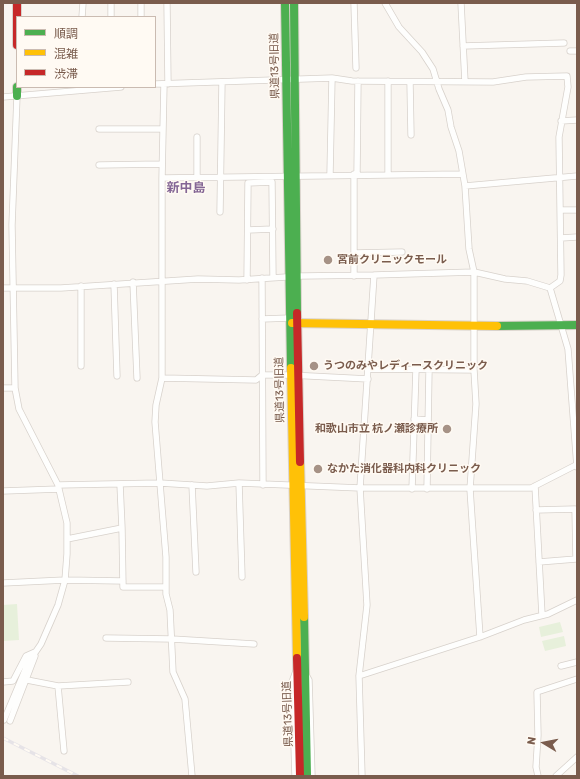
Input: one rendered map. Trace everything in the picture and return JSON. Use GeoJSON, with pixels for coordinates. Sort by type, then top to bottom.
{"type":"FeatureCollection","features":[{"type":"Feature","properties":{"kind":"street"},"geometry":{"type":"LineString","coordinates":[[17,3],[17,16]]}},
{"type":"Feature","properties":{"kind":"street"},"geometry":{"type":"LineString","coordinates":[[82,16],[83,3]]}},
{"type":"Feature","properties":{"kind":"street"},"geometry":{"type":"LineString","coordinates":[[111,3],[111,16]]}},
{"type":"Feature","properties":{"kind":"street"},"geometry":{"type":"LineString","coordinates":[[140,16],[141,3]]}},
{"type":"Feature","properties":{"kind":"street"},"geometry":{"type":"LineString","coordinates":[[167,3],[166,84],[162,164],[162,378],[156,405],[155,422],[166,557],[166,587],[170,610],[173,672],[185,699],[192,776]]}},
{"type":"Feature","properties":{"kind":"street","name":"県道13号旧道"},"geometry":{"type":"LineString","coordinates":[[285,3],[290,79],[293,276],[292,321],[301,671],[300,776]]}},
{"type":"Feature","properties":{"kind":"street","name":"県道13号旧道"},"geometry":{"type":"LineString","coordinates":[[290,79],[294,3]]}},
{"type":"Feature","properties":{"kind":"street"},"geometry":{"type":"LineString","coordinates":[[354,3],[356,68]]}},
{"type":"Feature","properties":{"kind":"street"},"geometry":{"type":"LineString","coordinates":[[385,3],[399,27],[422,52],[433,69],[459,151],[465,186],[469,249],[474,272],[474,370],[476,404],[470,489],[480,637]]}},
{"type":"Feature","properties":{"kind":"street"},"geometry":{"type":"LineString","coordinates":[[462,3],[465,82]]}},
{"type":"Feature","properties":{"kind":"street"},"geometry":{"type":"LineString","coordinates":[[463,46],[564,43]]}},
{"type":"Feature","properties":{"kind":"street"},"geometry":{"type":"LineString","coordinates":[[570,51],[577,51]]}},
{"type":"Feature","properties":{"kind":"street"},"geometry":{"type":"LineString","coordinates":[[156,84],[332,78],[358,81],[493,82],[526,76],[567,76],[568,87],[558,137],[558,178],[561,238],[560,281],[550,288]]}},
{"type":"Feature","properties":{"kind":"street"},"geometry":{"type":"LineString","coordinates":[[330,174],[332,78]]}},
{"type":"Feature","properties":{"kind":"street"},"geometry":{"type":"LineString","coordinates":[[354,276],[358,81]]}},
{"type":"Feature","properties":{"kind":"street"},"geometry":{"type":"LineString","coordinates":[[388,81],[388,175]]}},
{"type":"Feature","properties":{"kind":"street"},"geometry":{"type":"LineString","coordinates":[[220,212],[222,82]]}},
{"type":"Feature","properties":{"kind":"street"},"geometry":{"type":"LineString","coordinates":[[410,82],[411,135]]}},
{"type":"Feature","properties":{"kind":"street"},"geometry":{"type":"LineString","coordinates":[[7,721],[28,662],[41,644],[58,605],[65,580],[67,539],[67,524],[59,487],[19,410],[15,388],[12,225],[17,88]]}},
{"type":"Feature","properties":{"kind":"street"},"geometry":{"type":"LineString","coordinates":[[3,97],[109,88]]}},
{"type":"Feature","properties":{"kind":"street"},"geometry":{"type":"LineString","coordinates":[[561,121],[577,120]]}},
{"type":"Feature","properties":{"kind":"street"},"geometry":{"type":"LineString","coordinates":[[99,129],[163,128]]}},
{"type":"Feature","properties":{"kind":"street"},"geometry":{"type":"LineString","coordinates":[[197,137],[197,178]]}},
{"type":"Feature","properties":{"kind":"street"},"geometry":{"type":"LineString","coordinates":[[99,165],[162,164]]}},
{"type":"Feature","properties":{"kind":"street"},"geometry":{"type":"LineString","coordinates":[[162,178],[330,174],[462,174]]}},
{"type":"Feature","properties":{"kind":"street"},"geometry":{"type":"LineString","coordinates":[[465,186],[577,176]]}},
{"type":"Feature","properties":{"kind":"street"},"geometry":{"type":"LineString","coordinates":[[247,280],[248,183],[272,182],[274,278]]}},
{"type":"Feature","properties":{"kind":"street"},"geometry":{"type":"LineString","coordinates":[[560,210],[577,210]]}},
{"type":"Feature","properties":{"kind":"street"},"geometry":{"type":"LineString","coordinates":[[248,230],[273,230]]}},
{"type":"Feature","properties":{"kind":"street"},"geometry":{"type":"LineString","coordinates":[[561,238],[577,237]]}},
{"type":"Feature","properties":{"kind":"street"},"geometry":{"type":"LineString","coordinates":[[354,253],[402,252]]}},
{"type":"Feature","properties":{"kind":"street"},"geometry":{"type":"LineString","coordinates":[[3,288],[13,289],[81,286],[198,279],[247,280],[293,276],[374,276],[474,272],[505,279],[527,281],[550,288]]}},
{"type":"Feature","properties":{"kind":"street"},"geometry":{"type":"LineString","coordinates":[[362,776],[359,676],[368,605],[360,488],[374,276]]}},
{"type":"Feature","properties":{"kind":"street"},"geometry":{"type":"LineString","coordinates":[[262,278],[262,485]]}},
{"type":"Feature","properties":{"kind":"street"},"geometry":{"type":"LineString","coordinates":[[133,282],[137,378]]}},
{"type":"Feature","properties":{"kind":"street"},"geometry":{"type":"LineString","coordinates":[[114,284],[117,376]]}},
{"type":"Feature","properties":{"kind":"street"},"geometry":{"type":"LineString","coordinates":[[81,286],[82,366]]}},
{"type":"Feature","properties":{"kind":"street"},"geometry":{"type":"LineString","coordinates":[[3,491],[160,483],[192,485],[239,484],[297,487],[412,489],[531,488],[576,466],[568,349],[562,324],[550,288]]}},
{"type":"Feature","properties":{"kind":"street"},"geometry":{"type":"LineString","coordinates":[[262,319],[370,326],[577,325]]}},
{"type":"Feature","properties":{"kind":"street"},"geometry":{"type":"LineString","coordinates":[[368,369],[474,370]]}},
{"type":"Feature","properties":{"kind":"street"},"geometry":{"type":"LineString","coordinates":[[412,489],[416,369]]}},
{"type":"Feature","properties":{"kind":"street"},"geometry":{"type":"LineString","coordinates":[[427,489],[430,370]]}},
{"type":"Feature","properties":{"kind":"street"},"geometry":{"type":"LineString","coordinates":[[162,378],[256,380],[262,375],[294,375],[368,379]]}},
{"type":"Feature","properties":{"kind":"street"},"geometry":{"type":"LineString","coordinates":[[3,388],[15,388]]}},
{"type":"Feature","properties":{"kind":"street"},"geometry":{"type":"LineString","coordinates":[[414,420],[428,420]]}},
{"type":"Feature","properties":{"kind":"street"},"geometry":{"type":"LineString","coordinates":[[120,484],[123,587],[166,587]]}},
{"type":"Feature","properties":{"kind":"street"},"geometry":{"type":"LineString","coordinates":[[239,484],[242,577]]}},
{"type":"Feature","properties":{"kind":"street"},"geometry":{"type":"LineString","coordinates":[[192,485],[196,572]]}},
{"type":"Feature","properties":{"kind":"street"},"geometry":{"type":"LineString","coordinates":[[535,486],[542,615]]}},
{"type":"Feature","properties":{"kind":"street"},"geometry":{"type":"LineString","coordinates":[[536,510],[575,509],[576,559],[539,562]]}},
{"type":"Feature","properties":{"kind":"street"},"geometry":{"type":"LineString","coordinates":[[67,539],[122,528]]}},
{"type":"Feature","properties":{"kind":"street"},"geometry":{"type":"LineString","coordinates":[[3,583],[65,580],[123,581]]}},
{"type":"Feature","properties":{"kind":"street"},"geometry":{"type":"LineString","coordinates":[[359,676],[480,637],[524,620],[542,615],[577,600]]}},
{"type":"Feature","properties":{"kind":"street"},"geometry":{"type":"LineString","coordinates":[[106,638],[172,639],[254,644]]}},
{"type":"Feature","properties":{"kind":"street"},"geometry":{"type":"LineString","coordinates":[[7,721],[26,680],[36,651]]}},
{"type":"Feature","properties":{"kind":"street"},"geometry":{"type":"LineString","coordinates":[[3,682],[13,681],[26,656],[36,651]]}},
{"type":"Feature","properties":{"kind":"street"},"geometry":{"type":"LineString","coordinates":[[561,666],[577,662]]}},
{"type":"Feature","properties":{"kind":"street"},"geometry":{"type":"LineString","coordinates":[[295,776],[292,682],[301,671],[310,680],[312,776]]}},
{"type":"Feature","properties":{"kind":"street"},"geometry":{"type":"LineString","coordinates":[[538,776],[536,768],[538,735],[536,692],[577,679]]}},
{"type":"Feature","properties":{"kind":"street"},"geometry":{"type":"LineString","coordinates":[[26,680],[58,686],[128,682]]}},
{"type":"Feature","properties":{"kind":"street"},"geometry":{"type":"LineString","coordinates":[[58,686],[64,751]]}},
{"type":"Feature","properties":{"kind":"street","name":"県道13号旧道"},"geometry":{"type":"LineString","coordinates":[[301,686],[307,776]]}},
{"type":"Feature","properties":{"kind":"street"},"geometry":{"type":"LineString","coordinates":[[556,776],[577,756]]}},
{"type":"Feature","properties":{"kind":"green space"},"geometry":{"type":"Polygon","coordinates":[[[17,604],[19,640],[3,641],[3,605],[17,604]]]}},
{"type":"Feature","properties":{"kind":"green space"},"geometry":{"type":"Polygon","coordinates":[[[560,622],[563,632],[541,637],[539,627],[560,622]]]}},
{"type":"Feature","properties":{"kind":"green space"},"geometry":{"type":"Polygon","coordinates":[[[564,636],[566,646],[545,651],[542,641],[564,636]]]}},
{"type":"Feature","properties":{"kind":"railway"},"geometry":{"type":"LineString","coordinates":[[3,738],[78,776]]}},
{"type":"Feature","properties":{"kind":"traffic: fast"},"geometry":{"type":"LineString","coordinates":[[285,3],[291,368]]}},
{"type":"Feature","properties":{"kind":"traffic: fast"},"geometry":{"type":"LineString","coordinates":[[294,3],[297,313]]}},
{"type":"Feature","properties":{"kind":"traffic: fast"},"geometry":{"type":"LineString","coordinates":[[17,88],[17,96]]}},
{"type":"Feature","properties":{"kind":"traffic: fast"},"geometry":{"type":"LineString","coordinates":[[497,326],[577,325]]}},
{"type":"Feature","properties":{"kind":"traffic: fast"},"geometry":{"type":"LineString","coordinates":[[304,617],[307,776]]}},
{"type":"Feature","properties":{"kind":"traffic: slow"},"geometry":{"type":"LineString","coordinates":[[292,323],[497,326]]}},
{"type":"Feature","properties":{"kind":"traffic: slow"},"geometry":{"type":"LineString","coordinates":[[291,368],[297,658]]}},
{"type":"Feature","properties":{"kind":"traffic: slow"},"geometry":{"type":"LineString","coordinates":[[300,462],[304,617]]}},
{"type":"Feature","properties":{"kind":"traffic: jam"},"geometry":{"type":"LineString","coordinates":[[17,3],[17,16]]}},
{"type":"Feature","properties":{"kind":"traffic: jam"},"geometry":{"type":"LineString","coordinates":[[297,313],[300,462]]}},
{"type":"Feature","properties":{"kind":"traffic: jam"},"geometry":{"type":"LineString","coordinates":[[297,658],[300,776]]}},
{"type":"Feature","properties":{"kind":"place","name":"宮前クリニックモール"},"geometry":{"type":"Point","coordinates":[328,260]}},
{"type":"Feature","properties":{"kind":"place","name":"うつのみやレディースクリニック"},"geometry":{"type":"Point","coordinates":[314,366]}},
{"type":"Feature","properties":{"kind":"place","name":"和歌山市立 杭ノ瀬診療所"},"geometry":{"type":"Point","coordinates":[447,429]}},
{"type":"Feature","properties":{"kind":"place","name":"なかた消化器科内科クリニック"},"geometry":{"type":"Point","coordinates":[318,469]}},
{"type":"Feature","properties":{"kind":"district","name":"新中島"},"geometry":{"type":"Point","coordinates":[186,188]}}]}
